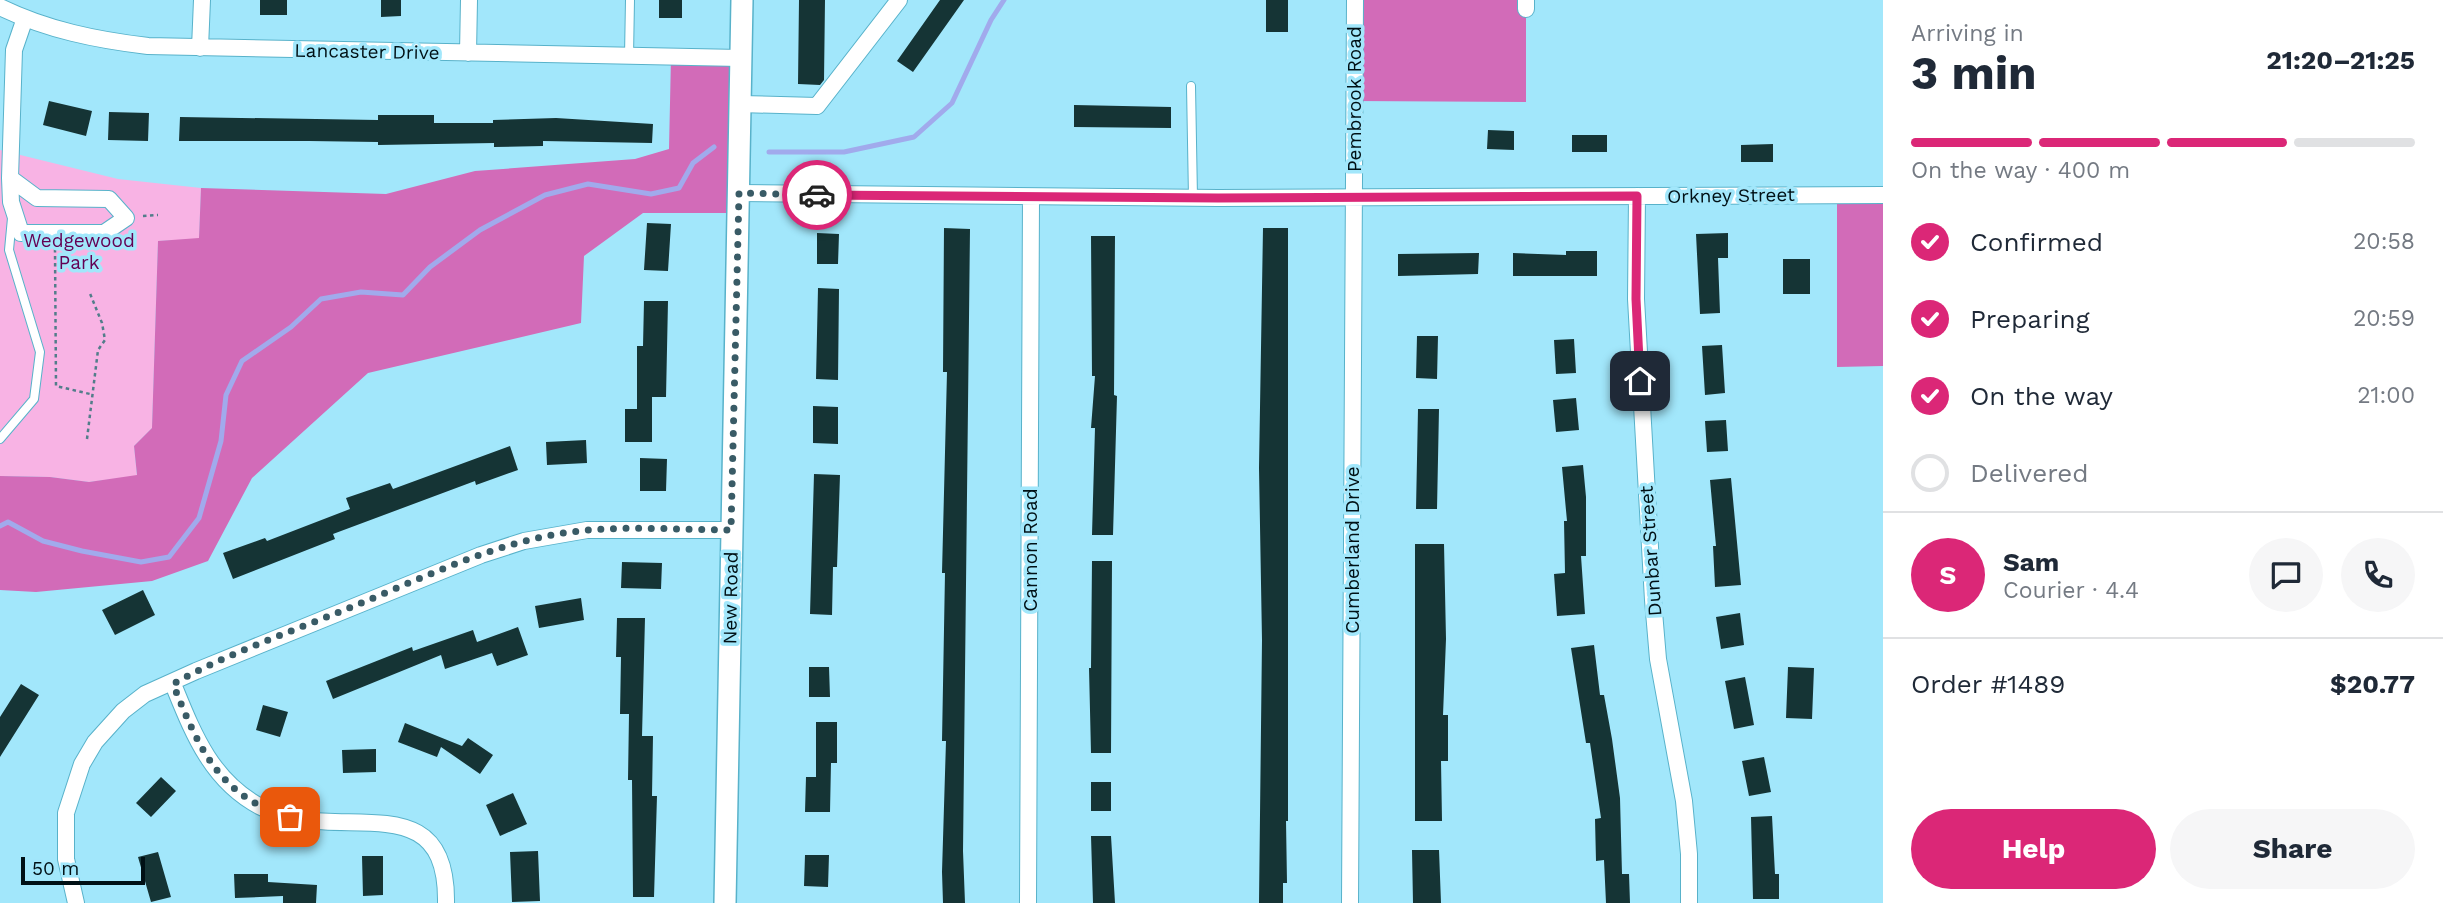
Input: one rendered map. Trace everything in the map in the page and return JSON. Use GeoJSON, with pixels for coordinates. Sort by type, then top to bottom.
{"type":"FeatureCollection","features":[{"type":"Feature","properties":{"kind":"street"},"geometry":{"type":"LineString","coordinates":[[200,48],[202,0]]}},
{"type":"Feature","properties":{"kind":"street"},"geometry":{"type":"LineString","coordinates":[[468,0],[468,53]]}},
{"type":"Feature","properties":{"kind":"street","name":"New Road"},"geometry":{"type":"LineString","coordinates":[[725,903],[742,0]]}},
{"type":"Feature","properties":{"kind":"street"},"geometry":{"type":"LineString","coordinates":[[740,104],[817,106],[899,0]]}},
{"type":"Feature","properties":{"kind":"street","name":"Pembrook Road"},"geometry":{"type":"LineString","coordinates":[[1353,198],[1355,0]]}},
{"type":"Feature","properties":{"kind":"street","name":"Lancaster Drive"},"geometry":{"type":"LineString","coordinates":[[0,7],[25,18],[106,41],[148,46],[740,58]]}},
{"type":"Feature","properties":{"kind":"street"},"geometry":{"type":"LineString","coordinates":[[10,178],[37,198],[109,199],[126,218],[103,233],[21,233],[13,208],[10,178],[13,50],[25,18]]}},
{"type":"Feature","properties":{"kind":"street","name":"Orkney Street"},"geometry":{"type":"LineString","coordinates":[[739,193],[1193,198],[1883,195]]}},
{"type":"Feature","properties":{"kind":"street","name":"Dunbar Street"},"geometry":{"type":"LineString","coordinates":[[1637,196],[1636,299],[1653,600],[1658,659],[1684,801],[1689,854],[1689,903]]}},
{"type":"Feature","properties":{"kind":"street","name":"Cannon Road"},"geometry":{"type":"LineString","coordinates":[[1028,903],[1031,197]]}},
{"type":"Feature","properties":{"kind":"street","name":"Cumberland Drive"},"geometry":{"type":"LineString","coordinates":[[1350,903],[1353,198]]}},
{"type":"Feature","properties":{"kind":"street"},"geometry":{"type":"LineString","coordinates":[[76,903],[69,879],[64,840],[66,813],[82,764],[96,741],[123,710],[145,694],[481,555],[524,541],[587,530],[731,530]]}},
{"type":"Feature","properties":{"kind":"street"},"geometry":{"type":"LineString","coordinates":[[173,684],[205,756],[234,790],[261,807],[304,821],[396,825],[414,830],[426,837],[442,858],[446,903]]}},
{"type":"Feature","properties":{"kind":"lane"},"geometry":{"type":"LineString","coordinates":[[629,56],[630,0]]}},
{"type":"Feature","properties":{"kind":"lane"},"geometry":{"type":"LineString","coordinates":[[1191,86],[1193,198]]}},
{"type":"Feature","properties":{"kind":"lane"},"geometry":{"type":"LineString","coordinates":[[0,439],[34,399],[40,352],[9,250],[13,208]]}},
{"type":"Feature","properties":{"kind":"path"},"geometry":{"type":"LineString","coordinates":[[56,232],[53,296],[56,386],[90,394]]}},
{"type":"Feature","properties":{"kind":"path"},"geometry":{"type":"LineString","coordinates":[[87,439],[90,394],[98,350],[106,340],[89,291]]}},
{"type":"Feature","properties":{"kind":"green space","name":"Wedgewood Park"},"geometry":{"type":"Polygon","coordinates":[[[0,150],[118,179],[201,188],[199,239],[158,241],[152,428],[134,446],[137,476],[89,482],[50,477],[0,476],[0,150]]]}},
{"type":"Feature","properties":{"kind":"shaded area"},"geometry":{"type":"Polygon","coordinates":[[[1355,0],[1526,0],[1526,102],[1354,101],[1355,0]]]}},
{"type":"Feature","properties":{"kind":"shaded area"},"geometry":{"type":"Polygon","coordinates":[[[671,57],[740,58],[738,213],[643,213],[584,256],[581,323],[368,373],[252,478],[208,561],[152,581],[36,592],[0,590],[0,476],[50,477],[89,482],[137,475],[134,446],[152,428],[158,241],[199,238],[201,188],[386,194],[475,171],[635,159],[669,149],[671,57]]]}},
{"type":"Feature","properties":{"kind":"shaded area"},"geometry":{"type":"Polygon","coordinates":[[[1837,194],[1883,195],[1883,366],[1837,367],[1837,194]]]}},
{"type":"Feature","properties":{"kind":"building"},"geometry":{"type":"Polygon","coordinates":[[[260,0],[287,0],[287,15],[260,15],[260,0]]]}},
{"type":"Feature","properties":{"kind":"building"},"geometry":{"type":"Polygon","coordinates":[[[381,0],[401,0],[401,16],[381,17],[381,0]]]}},
{"type":"Feature","properties":{"kind":"building"},"geometry":{"type":"Polygon","coordinates":[[[659,0],[682,0],[682,18],[659,18],[659,0]]]}},
{"type":"Feature","properties":{"kind":"building"},"geometry":{"type":"Polygon","coordinates":[[[799,0],[825,0],[824,80],[820,85],[798,84],[799,0]]]}},
{"type":"Feature","properties":{"kind":"building"},"geometry":{"type":"Polygon","coordinates":[[[940,0],[964,0],[913,72],[897,61],[940,0]]]}},
{"type":"Feature","properties":{"kind":"building"},"geometry":{"type":"Polygon","coordinates":[[[1266,0],[1288,0],[1288,32],[1266,32],[1266,0]]]}},
{"type":"Feature","properties":{"kind":"building"},"geometry":{"type":"Polygon","coordinates":[[[49,101],[92,111],[86,136],[43,125],[49,101]]]}},
{"type":"Feature","properties":{"kind":"building"},"geometry":{"type":"Polygon","coordinates":[[[1074,105],[1171,107],[1171,128],[1074,127],[1074,105]]]}},
{"type":"Feature","properties":{"kind":"building"},"geometry":{"type":"Polygon","coordinates":[[[109,112],[149,113],[148,141],[108,140],[109,112]]]}},
{"type":"Feature","properties":{"kind":"building"},"geometry":{"type":"Polygon","coordinates":[[[378,115],[434,115],[434,123],[493,123],[493,120],[556,118],[653,124],[652,143],[543,141],[543,146],[494,147],[494,143],[378,145],[378,142],[179,141],[180,117],[378,120],[378,115]]]}},
{"type":"Feature","properties":{"kind":"building"},"geometry":{"type":"Polygon","coordinates":[[[1488,130],[1514,131],[1514,150],[1487,149],[1488,130]]]}},
{"type":"Feature","properties":{"kind":"building"},"geometry":{"type":"Polygon","coordinates":[[[1572,135],[1607,135],[1607,152],[1572,152],[1572,135]]]}},
{"type":"Feature","properties":{"kind":"building"},"geometry":{"type":"Polygon","coordinates":[[[1773,144],[1773,162],[1741,162],[1741,145],[1773,144]]]}},
{"type":"Feature","properties":{"kind":"building"},"geometry":{"type":"Polygon","coordinates":[[[647,223],[671,224],[668,271],[644,270],[647,223]]]}},
{"type":"Feature","properties":{"kind":"building"},"geometry":{"type":"Polygon","coordinates":[[[944,228],[970,229],[963,851],[965,903],[943,903],[942,872],[946,741],[942,741],[945,573],[942,573],[947,372],[943,372],[944,228]]]}},
{"type":"Feature","properties":{"kind":"building"},"geometry":{"type":"Polygon","coordinates":[[[1263,228],[1288,228],[1288,821],[1287,883],[1283,883],[1283,903],[1259,903],[1262,640],[1259,468],[1263,228]]]}},
{"type":"Feature","properties":{"kind":"building"},"geometry":{"type":"Polygon","coordinates":[[[817,233],[839,234],[838,264],[817,264],[817,233]]]}},
{"type":"Feature","properties":{"kind":"building"},"geometry":{"type":"Polygon","coordinates":[[[1728,233],[1728,258],[1718,258],[1720,313],[1700,314],[1696,234],[1728,233]]]}},
{"type":"Feature","properties":{"kind":"building"},"geometry":{"type":"Polygon","coordinates":[[[1091,236],[1115,236],[1114,395],[1117,396],[1113,535],[1092,535],[1095,428],[1091,428],[1095,376],[1092,376],[1091,236]]]}},
{"type":"Feature","properties":{"kind":"building"},"geometry":{"type":"Polygon","coordinates":[[[1566,251],[1597,251],[1597,276],[1513,276],[1513,253],[1566,255],[1566,251]]]}},
{"type":"Feature","properties":{"kind":"building"},"geometry":{"type":"Polygon","coordinates":[[[1479,253],[1478,274],[1398,276],[1398,254],[1479,253]]]}},
{"type":"Feature","properties":{"kind":"building"},"geometry":{"type":"Polygon","coordinates":[[[1783,259],[1810,259],[1810,294],[1783,294],[1783,259]]]}},
{"type":"Feature","properties":{"kind":"building"},"geometry":{"type":"Polygon","coordinates":[[[818,288],[839,289],[838,380],[816,379],[818,288]]]}},
{"type":"Feature","properties":{"kind":"building"},"geometry":{"type":"Polygon","coordinates":[[[644,301],[668,301],[666,397],[652,397],[652,442],[625,442],[625,409],[637,409],[637,346],[643,346],[644,301]]]}},
{"type":"Feature","properties":{"kind":"building"},"geometry":{"type":"Polygon","coordinates":[[[1417,336],[1438,336],[1437,379],[1416,378],[1417,336]]]}},
{"type":"Feature","properties":{"kind":"building"},"geometry":{"type":"Polygon","coordinates":[[[1574,339],[1576,373],[1556,374],[1554,340],[1574,339]]]}},
{"type":"Feature","properties":{"kind":"building"},"geometry":{"type":"Polygon","coordinates":[[[1722,345],[1725,393],[1705,395],[1702,346],[1722,345]]]}},
{"type":"Feature","properties":{"kind":"building"},"geometry":{"type":"Polygon","coordinates":[[[1576,398],[1579,430],[1556,432],[1553,400],[1576,398]]]}},
{"type":"Feature","properties":{"kind":"building"},"geometry":{"type":"Polygon","coordinates":[[[813,406],[838,407],[838,444],[813,443],[813,406]]]}},
{"type":"Feature","properties":{"kind":"building"},"geometry":{"type":"Polygon","coordinates":[[[1418,409],[1439,409],[1437,509],[1416,509],[1418,409]]]}},
{"type":"Feature","properties":{"kind":"building"},"geometry":{"type":"Polygon","coordinates":[[[1726,420],[1728,451],[1707,452],[1705,421],[1726,420]]]}},
{"type":"Feature","properties":{"kind":"building"},"geometry":{"type":"Polygon","coordinates":[[[586,440],[587,463],[547,465],[546,442],[586,440]]]}},
{"type":"Feature","properties":{"kind":"building"},"geometry":{"type":"Polygon","coordinates":[[[510,446],[518,470],[476,485],[475,481],[333,534],[335,539],[233,579],[223,553],[265,538],[267,541],[350,509],[346,498],[390,483],[393,489],[510,446]]]}},
{"type":"Feature","properties":{"kind":"building"},"geometry":{"type":"Polygon","coordinates":[[[640,458],[667,459],[666,491],[640,491],[640,458]]]}},
{"type":"Feature","properties":{"kind":"building"},"geometry":{"type":"Polygon","coordinates":[[[1583,465],[1586,556],[1581,556],[1585,614],[1557,616],[1554,574],[1565,573],[1564,521],[1567,521],[1562,467],[1583,465]]]}},
{"type":"Feature","properties":{"kind":"building"},"geometry":{"type":"Polygon","coordinates":[[[814,474],[840,475],[837,567],[833,567],[832,615],[810,614],[814,474]]]}},
{"type":"Feature","properties":{"kind":"building"},"geometry":{"type":"Polygon","coordinates":[[[1731,478],[1741,585],[1715,587],[1713,546],[1716,546],[1710,480],[1731,478]]]}},
{"type":"Feature","properties":{"kind":"building"},"geometry":{"type":"Polygon","coordinates":[[[1415,544],[1444,544],[1446,639],[1443,715],[1448,715],[1448,761],[1441,761],[1442,821],[1415,821],[1415,544]]]}},
{"type":"Feature","properties":{"kind":"building"},"geometry":{"type":"Polygon","coordinates":[[[1092,561],[1112,561],[1111,753],[1091,753],[1089,668],[1092,561]]]}},
{"type":"Feature","properties":{"kind":"building"},"geometry":{"type":"Polygon","coordinates":[[[622,562],[662,563],[661,589],[621,588],[622,562]]]}},
{"type":"Feature","properties":{"kind":"building"},"geometry":{"type":"Polygon","coordinates":[[[143,590],[155,615],[115,635],[102,610],[143,590]]]}},
{"type":"Feature","properties":{"kind":"building"},"geometry":{"type":"Polygon","coordinates":[[[581,598],[584,620],[539,628],[535,606],[581,598]]]}},
{"type":"Feature","properties":{"kind":"building"},"geometry":{"type":"Polygon","coordinates":[[[1740,613],[1744,645],[1721,649],[1716,617],[1740,613]]]}},
{"type":"Feature","properties":{"kind":"building"},"geometry":{"type":"Polygon","coordinates":[[[617,618],[645,618],[642,736],[653,736],[652,796],[657,796],[654,897],[633,897],[632,780],[628,780],[629,714],[620,714],[621,657],[616,657],[617,618]]]}},
{"type":"Feature","properties":{"kind":"building"},"geometry":{"type":"Polygon","coordinates":[[[518,627],[528,655],[497,666],[492,653],[445,669],[441,655],[333,699],[326,681],[412,647],[413,651],[473,630],[477,642],[518,627]]]}},
{"type":"Feature","properties":{"kind":"building"},"geometry":{"type":"Polygon","coordinates":[[[1594,645],[1600,695],[1604,695],[1612,739],[1620,798],[1622,874],[1629,874],[1630,903],[1606,903],[1604,860],[1596,861],[1595,819],[1601,818],[1590,743],[1586,743],[1571,648],[1594,645]]]}},
{"type":"Feature","properties":{"kind":"building"},"geometry":{"type":"Polygon","coordinates":[[[809,667],[829,667],[830,697],[809,697],[809,667]]]}},
{"type":"Feature","properties":{"kind":"building"},"geometry":{"type":"Polygon","coordinates":[[[1788,667],[1814,668],[1812,719],[1786,718],[1788,667]]]}},
{"type":"Feature","properties":{"kind":"building"},"geometry":{"type":"Polygon","coordinates":[[[1745,677],[1754,725],[1734,729],[1725,681],[1745,677]]]}},
{"type":"Feature","properties":{"kind":"building"},"geometry":{"type":"Polygon","coordinates":[[[21,684],[39,695],[0,757],[0,717],[21,684]]]}},
{"type":"Feature","properties":{"kind":"building"},"geometry":{"type":"Polygon","coordinates":[[[263,705],[288,712],[280,737],[256,730],[263,705]]]}},
{"type":"Feature","properties":{"kind":"building"},"geometry":{"type":"Polygon","coordinates":[[[816,722],[837,722],[837,763],[831,763],[830,812],[805,812],[806,777],[816,777],[816,722]]]}},
{"type":"Feature","properties":{"kind":"building"},"geometry":{"type":"Polygon","coordinates":[[[405,723],[462,746],[468,738],[493,755],[480,774],[441,747],[437,757],[398,742],[405,723]]]}},
{"type":"Feature","properties":{"kind":"building"},"geometry":{"type":"Polygon","coordinates":[[[376,749],[376,772],[343,773],[342,750],[376,749]]]}},
{"type":"Feature","properties":{"kind":"building"},"geometry":{"type":"Polygon","coordinates":[[[1764,757],[1771,792],[1749,796],[1742,761],[1764,757]]]}},
{"type":"Feature","properties":{"kind":"building"},"geometry":{"type":"Polygon","coordinates":[[[161,777],[176,791],[151,817],[136,803],[161,777]]]}},
{"type":"Feature","properties":{"kind":"building"},"geometry":{"type":"Polygon","coordinates":[[[1091,782],[1111,782],[1111,811],[1091,811],[1091,782]]]}},
{"type":"Feature","properties":{"kind":"building"},"geometry":{"type":"Polygon","coordinates":[[[513,793],[527,824],[500,836],[486,805],[513,793]]]}},
{"type":"Feature","properties":{"kind":"building"},"geometry":{"type":"Polygon","coordinates":[[[1772,816],[1775,874],[1779,874],[1779,899],[1753,899],[1751,817],[1772,816]]]}},
{"type":"Feature","properties":{"kind":"building"},"geometry":{"type":"Polygon","coordinates":[[[1091,836],[1111,836],[1115,903],[1093,903],[1091,836]]]}},
{"type":"Feature","properties":{"kind":"building"},"geometry":{"type":"Polygon","coordinates":[[[1412,850],[1439,850],[1441,903],[1413,903],[1412,850]]]}},
{"type":"Feature","properties":{"kind":"building"},"geometry":{"type":"Polygon","coordinates":[[[538,851],[540,901],[512,902],[510,852],[538,851]]]}},
{"type":"Feature","properties":{"kind":"building"},"geometry":{"type":"Polygon","coordinates":[[[158,852],[171,897],[151,902],[138,857],[158,852]]]}},
{"type":"Feature","properties":{"kind":"building"},"geometry":{"type":"Polygon","coordinates":[[[805,855],[829,855],[828,887],[804,886],[805,855]]]}},
{"type":"Feature","properties":{"kind":"building"},"geometry":{"type":"Polygon","coordinates":[[[362,856],[383,856],[383,895],[363,896],[362,856]]]}},
{"type":"Feature","properties":{"kind":"building"},"geometry":{"type":"Polygon","coordinates":[[[234,874],[268,874],[268,882],[317,885],[316,903],[283,903],[283,896],[235,898],[234,874]]]}},
{"type":"Feature","properties":{"kind":"waterway"},"geometry":{"type":"LineString","coordinates":[[769,152],[844,152],[914,137],[952,103],[991,20],[1004,0]]}},
{"type":"Feature","properties":{"kind":"waterway"},"geometry":{"type":"LineString","coordinates":[[0,526],[8,522],[43,541],[141,562],[169,557],[199,518],[221,441],[226,395],[242,361],[291,327],[321,299],[361,292],[403,295],[430,267],[480,230],[545,195],[588,184],[651,194],[679,188],[693,163],[714,147]]}},
{"type":"Feature","properties":{"kind":"way so far"},"geometry":{"type":"LineString","coordinates":[[290,817],[261,807],[223,780],[205,756],[173,684],[196,671],[274,639],[481,555],[524,541],[587,530],[731,530],[739,193],[817,195]]}},
{"type":"Feature","properties":{"kind":"route"},"geometry":{"type":"LineString","coordinates":[[817,195],[1218,198],[1637,196],[1636,299],[1640,381]]}}]}
